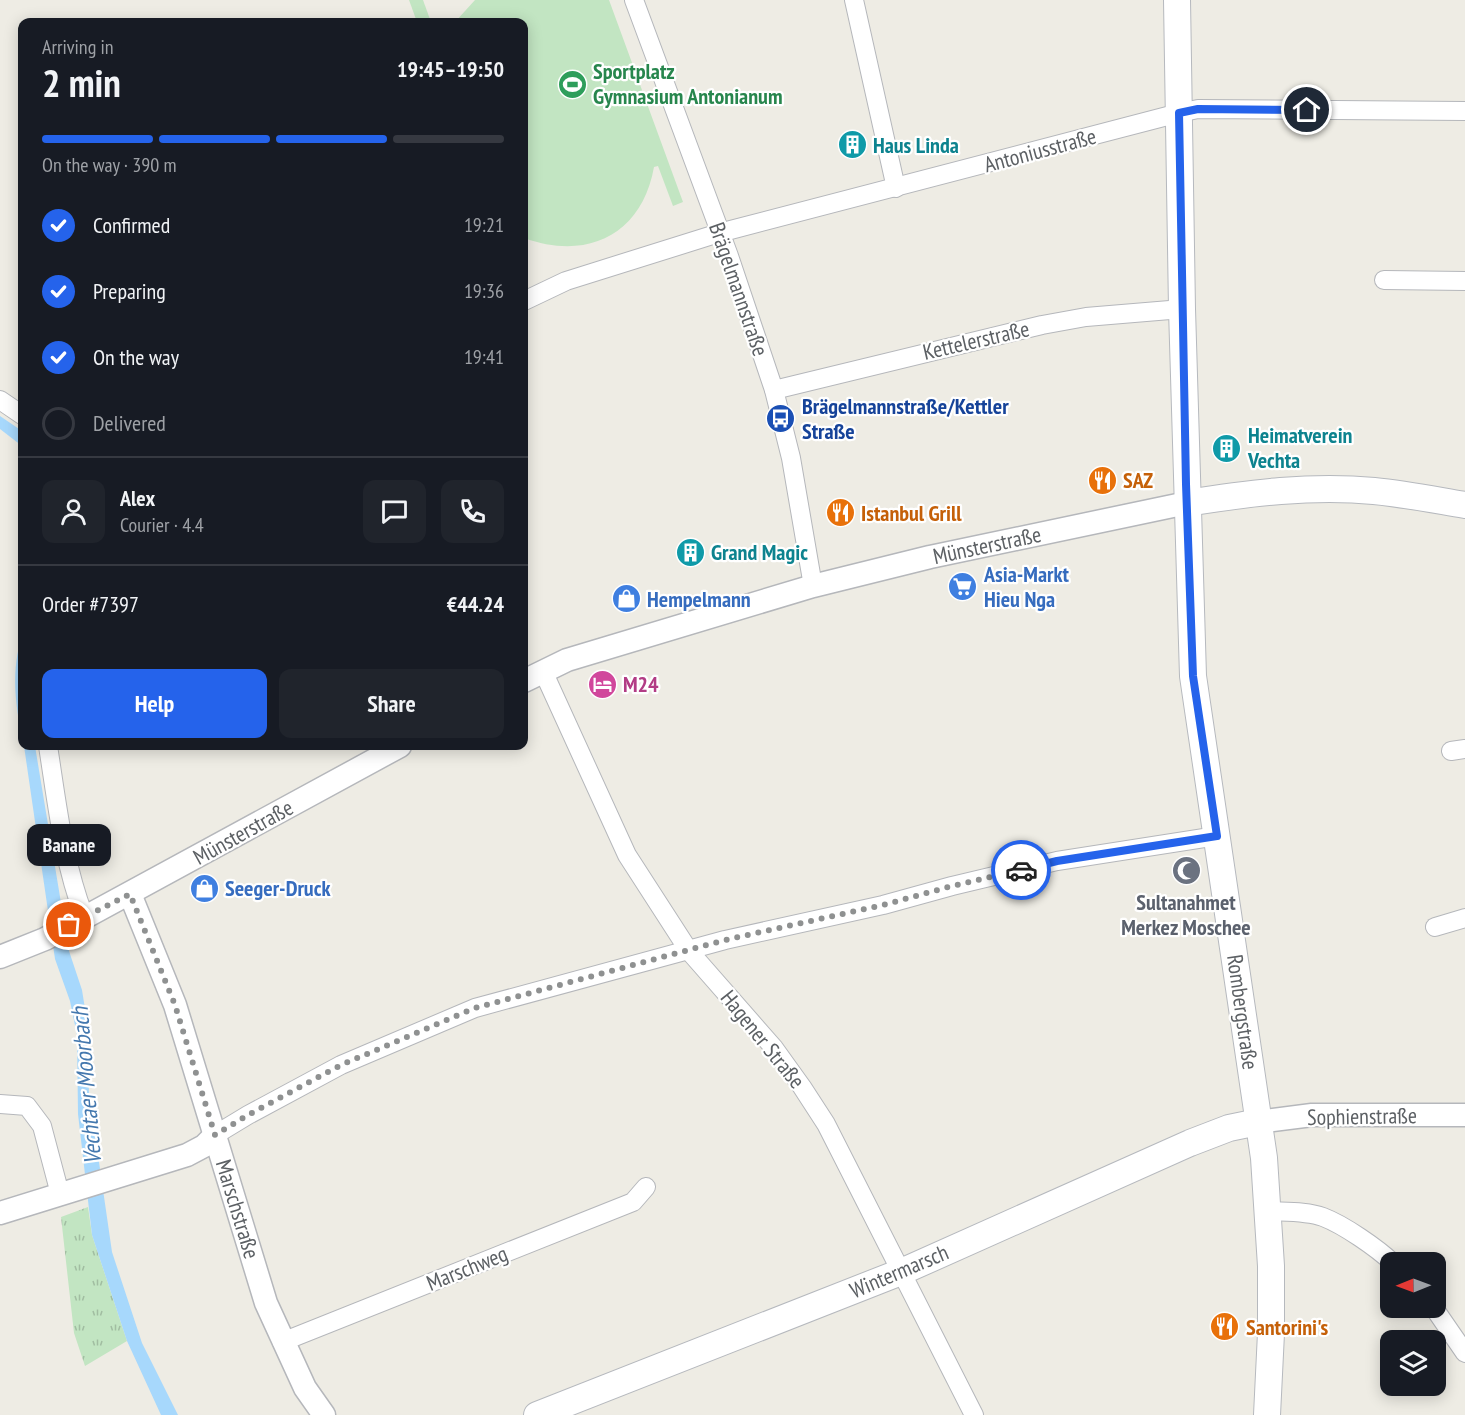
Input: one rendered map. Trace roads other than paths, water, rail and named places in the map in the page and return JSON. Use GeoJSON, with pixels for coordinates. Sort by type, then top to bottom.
{"type":"FeatureCollection","features":[{"type":"Feature","properties":{"kind":"main road","name":"Rombergstraße"},"geometry":{"type":"LineString","coordinates":[[1177,0],[1182,309],[1193,676],[1258,1122],[1268,1210],[1271,1333],[1267,1415]]}},
{"type":"Feature","properties":{"kind":"main road","name":"Münsterstraße"},"geometry":{"type":"LineString","coordinates":[[1187,503],[1248,493],[1314,489],[1373,491],[1465,505]]}},
{"type":"Feature","properties":{"kind":"main road","name":"Wintermarsch"},"geometry":{"type":"LineString","coordinates":[[537,1415],[901,1272],[1190,1143],[1229,1128],[1258,1122]]}},
{"type":"Feature","properties":{"kind":"street","name":"Brägelmannstraße"},"geometry":{"type":"LineString","coordinates":[[634,0],[774,390],[791,458],[813,586]]}},
{"type":"Feature","properties":{"kind":"street"},"geometry":{"type":"LineString","coordinates":[[854,0],[896,188]]}},
{"type":"Feature","properties":{"kind":"street","name":"Antoniusstraße"},"geometry":{"type":"LineString","coordinates":[[528,299],[566,281],[719,233],[1198,109],[1465,111]]}},
{"type":"Feature","properties":{"kind":"street"},"geometry":{"type":"LineString","coordinates":[[1384,280],[1465,280]]}},
{"type":"Feature","properties":{"kind":"street","name":"Kettelerstraße"},"geometry":{"type":"LineString","coordinates":[[774,390],[1042,325],[1086,317],[1182,309]]}},
{"type":"Feature","properties":{"kind":"street"},"geometry":{"type":"LineString","coordinates":[[0,400],[18,412]]}},
{"type":"Feature","properties":{"kind":"street","name":"Münsterstraße"},"geometry":{"type":"LineString","coordinates":[[533,676],[567,660],[813,586],[930,557],[1187,503]]}},
{"type":"Feature","properties":{"kind":"street","name":"Hagener Straße"},"geometry":{"type":"LineString","coordinates":[[533,676],[619,840],[689,951],[752,1021],[802,1087],[826,1124],[974,1415]]}},
{"type":"Feature","properties":{"kind":"street"},"geometry":{"type":"LineString","coordinates":[[49,750],[63,844],[75,891],[77,920]]}},
{"type":"Feature","properties":{"kind":"street","name":"Münsterstraße"},"geometry":{"type":"LineString","coordinates":[[0,957],[45,939],[393,750]]}},
{"type":"Feature","properties":{"kind":"street"},"geometry":{"type":"LineString","coordinates":[[0,1213],[187,1155],[248,1115],[341,1065],[475,1008],[725,940],[883,905],[1057,861],[1217,836]]}},
{"type":"Feature","properties":{"kind":"street","name":"Marschstraße"},"geometry":{"type":"LineString","coordinates":[[130,894],[175,1005],[266,1303],[304,1388],[324,1415]]}},
{"type":"Feature","properties":{"kind":"street"},"geometry":{"type":"LineString","coordinates":[[1435,927],[1465,918]]}},
{"type":"Feature","properties":{"kind":"street"},"geometry":{"type":"LineString","coordinates":[[0,1104],[27,1106],[42,1126],[67,1191]]}},
{"type":"Feature","properties":{"kind":"street","name":"Sophienstraße"},"geometry":{"type":"LineString","coordinates":[[1258,1122],[1312,1115],[1465,1115]]}},
{"type":"Feature","properties":{"kind":"street","name":"Marschweg"},"geometry":{"type":"LineString","coordinates":[[282,1342],[633,1202],[646,1187]]}},
{"type":"Feature","properties":{"kind":"street"},"geometry":{"type":"LineString","coordinates":[[1268,1210],[1298,1212],[1323,1217],[1382,1252]]}},
{"type":"Feature","properties":{"kind":"street"},"geometry":{"type":"LineString","coordinates":[[1441,1318],[1465,1353]]}},
{"type":"Feature","properties":{"kind":"water"},"geometry":{"type":"Polygon","coordinates":[[[0,416],[18,428],[18,443],[0,429],[0,416]]]}},
{"type":"Feature","properties":{"kind":"water"},"geometry":{"type":"Polygon","coordinates":[[[18,653],[18,712],[15,687],[18,653]]]}},
{"type":"Feature","properties":{"kind":"water","name":"Vechtaer Moorbach"},"geometry":{"type":"Polygon","coordinates":[[[25,750],[36,750],[69,951],[82,990],[86,1015],[89,1093],[112,1252],[142,1343],[178,1415],[161,1415],[127,1341],[92,1235],[78,1114],[77,1035],[70,1001],[55,959],[25,750]]]}},
{"type":"Feature","properties":{"kind":"place","name":"Sportplatz Gymnasium Antonianum"},"geometry":{"type":"Point","coordinates":[572,84]}},
{"type":"Feature","properties":{"kind":"place","name":"Haus Linda"},"geometry":{"type":"Point","coordinates":[852,145]}},
{"type":"Feature","properties":{"kind":"place","name":"Brägelmannstraße/Kettler Straße"},"geometry":{"type":"Point","coordinates":[781,419]}},
{"type":"Feature","properties":{"kind":"place","name":"Heimatverein Vechta"},"geometry":{"type":"Point","coordinates":[1227,448]}},
{"type":"Feature","properties":{"kind":"place","name":"SAZ"},"geometry":{"type":"Point","coordinates":[1102,480]}},
{"type":"Feature","properties":{"kind":"place","name":"Istanbul Grill"},"geometry":{"type":"Point","coordinates":[840,513]}},
{"type":"Feature","properties":{"kind":"place","name":"Grand Magic"},"geometry":{"type":"Point","coordinates":[690,552]}},
{"type":"Feature","properties":{"kind":"place","name":"Asia-Markt Hieu Nga"},"geometry":{"type":"Point","coordinates":[963,587]}},
{"type":"Feature","properties":{"kind":"place","name":"Hempelmann"},"geometry":{"type":"Point","coordinates":[626,599]}},
{"type":"Feature","properties":{"kind":"place","name":"M24"},"geometry":{"type":"Point","coordinates":[602,684]}},
{"type":"Feature","properties":{"kind":"place","name":"Sultanahmet Merkez Moschee"},"geometry":{"type":"Point","coordinates":[1186,870]}},
{"type":"Feature","properties":{"kind":"place","name":"Seeger-Druck"},"geometry":{"type":"Point","coordinates":[204,888]}},
{"type":"Feature","properties":{"kind":"place","name":"Banane"},"geometry":{"type":"Point","coordinates":[69,925]}},
{"type":"Feature","properties":{"kind":"place","name":"Santorini's"},"geometry":{"type":"Point","coordinates":[1225,1327]}}]}
